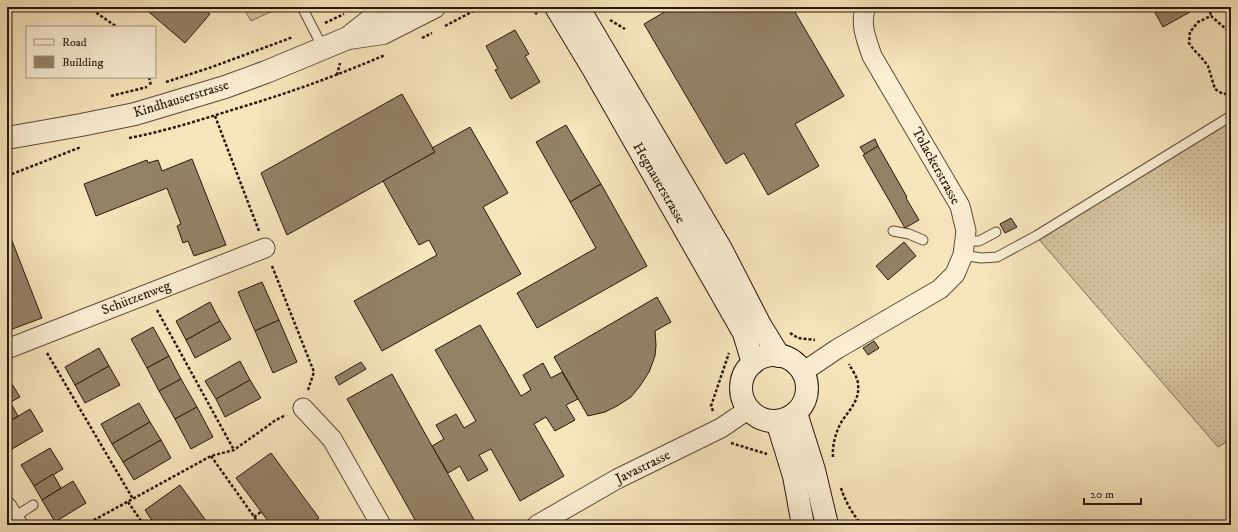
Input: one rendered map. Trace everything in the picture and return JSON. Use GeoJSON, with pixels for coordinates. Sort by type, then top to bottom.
{"type":"FeatureCollection","features":[{"type":"Feature","properties":{"kind":"main road","name":"Kindhauserstrasse"},"geometry":{"type":"LineString","coordinates":[[7,138],[135,114],[225,87],[324,49],[348,38],[376,16],[392,7]]}},
{"type":"Feature","properties":{"kind":"main road","name":"Kindhauserstrasse"},"geometry":{"type":"LineString","coordinates":[[348,38],[383,33],[434,7]]}},
{"type":"Feature","properties":{"kind":"main road","name":"Hegnauerstrasse"},"geometry":{"type":"LineString","coordinates":[[556,7],[594,70],[744,333],[753,363]]}},
{"type":"Feature","properties":{"kind":"main road","name":"Hegnauerstrasse"},"geometry":{"type":"LineString","coordinates":[[578,7],[721,249],[760,325],[779,356]]}},
{"type":"Feature","properties":{"kind":"main road"},"geometry":{"type":"LineString","coordinates":[[779,356],[797,364],[803,372],[806,380],[806,398],[802,406],[786,417],[766,420],[757,416],[749,409],[742,396],[742,380],[746,371],[753,363],[761,358],[779,356]]}},
{"type":"Feature","properties":{"kind":"main road"},"geometry":{"type":"LineString","coordinates":[[786,417],[794,476],[803,525]]}},
{"type":"Feature","properties":{"kind":"main road"},"geometry":{"type":"LineString","coordinates":[[786,417],[814,470],[827,525]]}},
{"type":"Feature","properties":{"kind":"street","name":"Tolackerstrasse"},"geometry":{"type":"LineString","coordinates":[[803,372],[837,349],[940,289],[955,274],[964,248],[966,231],[960,206],[872,56],[867,41],[864,22],[864,12],[866,7]]}},
{"type":"Feature","properties":{"kind":"street","name":"Schützenweg"},"geometry":{"type":"LineString","coordinates":[[7,349],[265,248]]}},
{"type":"Feature","properties":{"kind":"street"},"geometry":{"type":"LineString","coordinates":[[303,408],[332,439],[381,525]]}},
{"type":"Feature","properties":{"kind":"street","name":"Javastrasse"},"geometry":{"type":"LineString","coordinates":[[537,525],[616,479],[721,428],[749,409]]}},
{"type":"Feature","properties":{"kind":"lane"},"geometry":{"type":"LineString","coordinates":[[306,8],[324,49]]}},
{"type":"Feature","properties":{"kind":"lane"},"geometry":{"type":"LineString","coordinates":[[964,248],[981,258],[997,257],[1036,236],[1231,116]]}},
{"type":"Feature","properties":{"kind":"lane"},"geometry":{"type":"LineString","coordinates":[[893,231],[909,234],[923,240]]}},
{"type":"Feature","properties":{"kind":"lane"},"geometry":{"type":"LineString","coordinates":[[964,248],[996,232]]}},
{"type":"Feature","properties":{"kind":"lane"},"geometry":{"type":"LineString","coordinates":[[13,516],[33,505]]}},
{"type":"Feature","properties":{"kind":"path"},"geometry":{"type":"LineString","coordinates":[[88,7],[116,26]]}},
{"type":"Feature","properties":{"kind":"path"},"geometry":{"type":"LineString","coordinates":[[1209,7],[1211,16],[1231,35]]}},
{"type":"Feature","properties":{"kind":"path"},"geometry":{"type":"LineString","coordinates":[[159,84],[212,67],[314,29],[350,10]]}},
{"type":"Feature","properties":{"kind":"path"},"geometry":{"type":"LineString","coordinates":[[1211,16],[1198,22],[1190,32],[1189,43],[1208,66],[1215,89],[1223,94],[1231,93]]}},
{"type":"Feature","properties":{"kind":"path"},"geometry":{"type":"LineString","coordinates":[[107,97],[151,86],[149,78]]}},
{"type":"Feature","properties":{"kind":"path"},"geometry":{"type":"LineString","coordinates":[[149,294],[234,450]]}},
{"type":"Feature","properties":{"kind":"path"},"geometry":{"type":"LineString","coordinates":[[37,337],[133,499]]}},
{"type":"Feature","properties":{"kind":"path"},"geometry":{"type":"LineString","coordinates":[[728,346],[729,352],[711,406],[721,428],[732,443],[769,455],[772,458]]}},
{"type":"Feature","properties":{"kind":"path"},"geometry":{"type":"LineString","coordinates":[[834,464],[832,450],[836,434],[842,422],[855,404],[858,384],[850,365],[837,349]]}},
{"type":"Feature","properties":{"kind":"path"},"geometry":{"type":"LineString","coordinates":[[85,525],[211,456],[234,450],[276,420]]}},
{"type":"Feature","properties":{"kind":"path"},"geometry":{"type":"LineString","coordinates":[[211,456],[260,525]]}},
{"type":"Feature","properties":{"kind":"path"},"geometry":{"type":"LineString","coordinates":[[839,483],[843,495],[856,518],[862,525]]}},
{"type":"Feature","properties":{"kind":"path"},"geometry":{"type":"LineString","coordinates":[[128,502],[144,525]]}},
{"type":"Feature","properties":{"kind":"path"},"geometry":{"type":"LineString","coordinates":[[254,517],[261,512]]}},
{"type":"Feature","properties":{"kind":"shaded area"},"geometry":{"type":"Polygon","coordinates":[[[243,7],[281,7],[251,21],[243,7]]]}},
{"type":"Feature","properties":{"kind":"shaded area"},"geometry":{"type":"Polygon","coordinates":[[[1231,116],[1231,439],[1218,447],[1036,236],[1231,116]]]}},
{"type":"Feature","properties":{"kind":"building"},"geometry":{"type":"Polygon","coordinates":[[[143,7],[202,7],[210,14],[185,43],[143,7]]]}},
{"type":"Feature","properties":{"kind":"building"},"geometry":{"type":"Polygon","coordinates":[[[673,7],[792,7],[844,96],[795,124],[819,166],[768,195],[744,153],[726,164],[644,24],[673,7]]]}},
{"type":"Feature","properties":{"kind":"building"},"geometry":{"type":"Polygon","coordinates":[[[1152,7],[1199,7],[1163,27],[1152,7]]]}},
{"type":"Feature","properties":{"kind":"building"},"geometry":{"type":"Polygon","coordinates":[[[515,30],[529,54],[525,56],[540,82],[511,99],[495,70],[498,69],[486,46],[515,30]]]}},
{"type":"Feature","properties":{"kind":"building"},"geometry":{"type":"Polygon","coordinates":[[[402,94],[435,152],[287,235],[261,173],[402,94]]]}},
{"type":"Feature","properties":{"kind":"building"},"geometry":{"type":"Polygon","coordinates":[[[566,125],[601,184],[570,202],[536,142],[566,125]]]}},
{"type":"Feature","properties":{"kind":"building"},"geometry":{"type":"Polygon","coordinates":[[[470,127],[508,193],[483,207],[521,274],[382,351],[354,301],[437,255],[429,240],[419,245],[383,181],[435,152],[432,148],[470,127]]]}},
{"type":"Feature","properties":{"kind":"building"},"geometry":{"type":"Polygon","coordinates":[[[875,139],[878,146],[865,154],[860,147],[875,139]]]}},
{"type":"Feature","properties":{"kind":"building"},"geometry":{"type":"Polygon","coordinates":[[[878,146],[919,220],[905,228],[863,155],[878,146]]]}},
{"type":"Feature","properties":{"kind":"building"},"geometry":{"type":"Polygon","coordinates":[[[192,159],[226,245],[194,256],[188,241],[183,243],[177,226],[181,224],[167,188],[96,216],[84,184],[147,160],[148,163],[158,160],[162,171],[192,159]]]}},
{"type":"Feature","properties":{"kind":"building"},"geometry":{"type":"Polygon","coordinates":[[[601,184],[647,266],[537,328],[517,293],[596,248],[570,202],[601,184]]]}},
{"type":"Feature","properties":{"kind":"building"},"geometry":{"type":"Polygon","coordinates":[[[1011,218],[1017,227],[1005,233],[1000,224],[1011,218]]]}},
{"type":"Feature","properties":{"kind":"building"},"geometry":{"type":"Polygon","coordinates":[[[9,233],[42,318],[7,331],[7,234],[9,233]]]}},
{"type":"Feature","properties":{"kind":"building"},"geometry":{"type":"Polygon","coordinates":[[[904,242],[916,256],[888,280],[876,266],[904,242]]]}},
{"type":"Feature","properties":{"kind":"building"},"geometry":{"type":"Polygon","coordinates":[[[262,282],[279,320],[255,331],[238,292],[262,282]]]}},
{"type":"Feature","properties":{"kind":"building"},"geometry":{"type":"Polygon","coordinates":[[[657,297],[671,322],[655,331],[655,356],[649,372],[631,397],[605,412],[588,416],[554,357],[657,297]]]}},
{"type":"Feature","properties":{"kind":"building"},"geometry":{"type":"Polygon","coordinates":[[[210,302],[220,321],[186,340],[176,321],[210,302]]]}},
{"type":"Feature","properties":{"kind":"building"},"geometry":{"type":"Polygon","coordinates":[[[279,320],[297,362],[273,373],[255,331],[279,320]]]}},
{"type":"Feature","properties":{"kind":"building"},"geometry":{"type":"Polygon","coordinates":[[[220,321],[231,339],[195,358],[186,340],[220,321]]]}},
{"type":"Feature","properties":{"kind":"building"},"geometry":{"type":"Polygon","coordinates":[[[480,325],[521,396],[531,390],[523,375],[543,363],[551,378],[562,372],[578,399],[566,405],[575,420],[555,431],[546,417],[534,424],[564,476],[520,501],[491,449],[479,455],[488,470],[468,481],[460,466],[448,473],[432,446],[444,439],[436,425],[456,414],[464,428],[476,421],[435,350],[480,325]]]}},
{"type":"Feature","properties":{"kind":"building"},"geometry":{"type":"Polygon","coordinates":[[[153,327],[169,356],[147,368],[131,339],[153,327]]]}},
{"type":"Feature","properties":{"kind":"building"},"geometry":{"type":"Polygon","coordinates":[[[874,341],[879,348],[868,355],[863,348],[874,341]]]}},
{"type":"Feature","properties":{"kind":"building"},"geometry":{"type":"Polygon","coordinates":[[[99,348],[109,366],[75,385],[65,367],[99,348]]]}},
{"type":"Feature","properties":{"kind":"building"},"geometry":{"type":"Polygon","coordinates":[[[169,356],[181,379],[159,391],[147,368],[169,356]]]}},
{"type":"Feature","properties":{"kind":"building"},"geometry":{"type":"Polygon","coordinates":[[[240,361],[250,380],[216,399],[205,381],[240,361]]]}},
{"type":"Feature","properties":{"kind":"building"},"geometry":{"type":"Polygon","coordinates":[[[361,362],[366,369],[339,385],[335,377],[361,362]]]}},
{"type":"Feature","properties":{"kind":"building"},"geometry":{"type":"Polygon","coordinates":[[[109,366],[120,385],[85,403],[75,385],[109,366]]]}},
{"type":"Feature","properties":{"kind":"building"},"geometry":{"type":"Polygon","coordinates":[[[392,374],[477,525],[418,525],[347,399],[392,374]]]}},
{"type":"Feature","properties":{"kind":"building"},"geometry":{"type":"Polygon","coordinates":[[[7,376],[20,397],[7,404],[7,376]]]}},
{"type":"Feature","properties":{"kind":"building"},"geometry":{"type":"Polygon","coordinates":[[[181,379],[197,407],[175,419],[159,391],[181,379]]]}},
{"type":"Feature","properties":{"kind":"building"},"geometry":{"type":"Polygon","coordinates":[[[250,380],[261,398],[225,417],[216,399],[250,380]]]}},
{"type":"Feature","properties":{"kind":"building"},"geometry":{"type":"Polygon","coordinates":[[[10,402],[18,416],[7,423],[7,404],[10,402]]]}},
{"type":"Feature","properties":{"kind":"building"},"geometry":{"type":"Polygon","coordinates":[[[139,403],[150,422],[112,444],[101,424],[139,403]]]}},
{"type":"Feature","properties":{"kind":"building"},"geometry":{"type":"Polygon","coordinates":[[[197,407],[213,437],[191,449],[175,419],[197,407]]]}},
{"type":"Feature","properties":{"kind":"building"},"geometry":{"type":"Polygon","coordinates":[[[30,409],[43,431],[12,449],[7,442],[7,423],[30,409]]]}},
{"type":"Feature","properties":{"kind":"building"},"geometry":{"type":"Polygon","coordinates":[[[150,422],[161,440],[123,462],[112,444],[150,422]]]}},
{"type":"Feature","properties":{"kind":"building"},"geometry":{"type":"Polygon","coordinates":[[[161,440],[171,458],[134,480],[123,462],[161,440]]]}},
{"type":"Feature","properties":{"kind":"building"},"geometry":{"type":"Polygon","coordinates":[[[50,448],[63,469],[34,486],[21,465],[50,448]]]}},
{"type":"Feature","properties":{"kind":"building"},"geometry":{"type":"Polygon","coordinates":[[[271,453],[319,518],[310,525],[271,525],[236,478],[271,453]]]}},
{"type":"Feature","properties":{"kind":"building"},"geometry":{"type":"Polygon","coordinates":[[[53,474],[61,488],[42,500],[34,486],[53,474]]]}},
{"type":"Feature","properties":{"kind":"building"},"geometry":{"type":"Polygon","coordinates":[[[73,481],[86,503],[55,522],[42,500],[73,481]]]}},
{"type":"Feature","properties":{"kind":"building"},"geometry":{"type":"Polygon","coordinates":[[[180,485],[209,525],[155,525],[145,510],[180,485]]]}}]}
